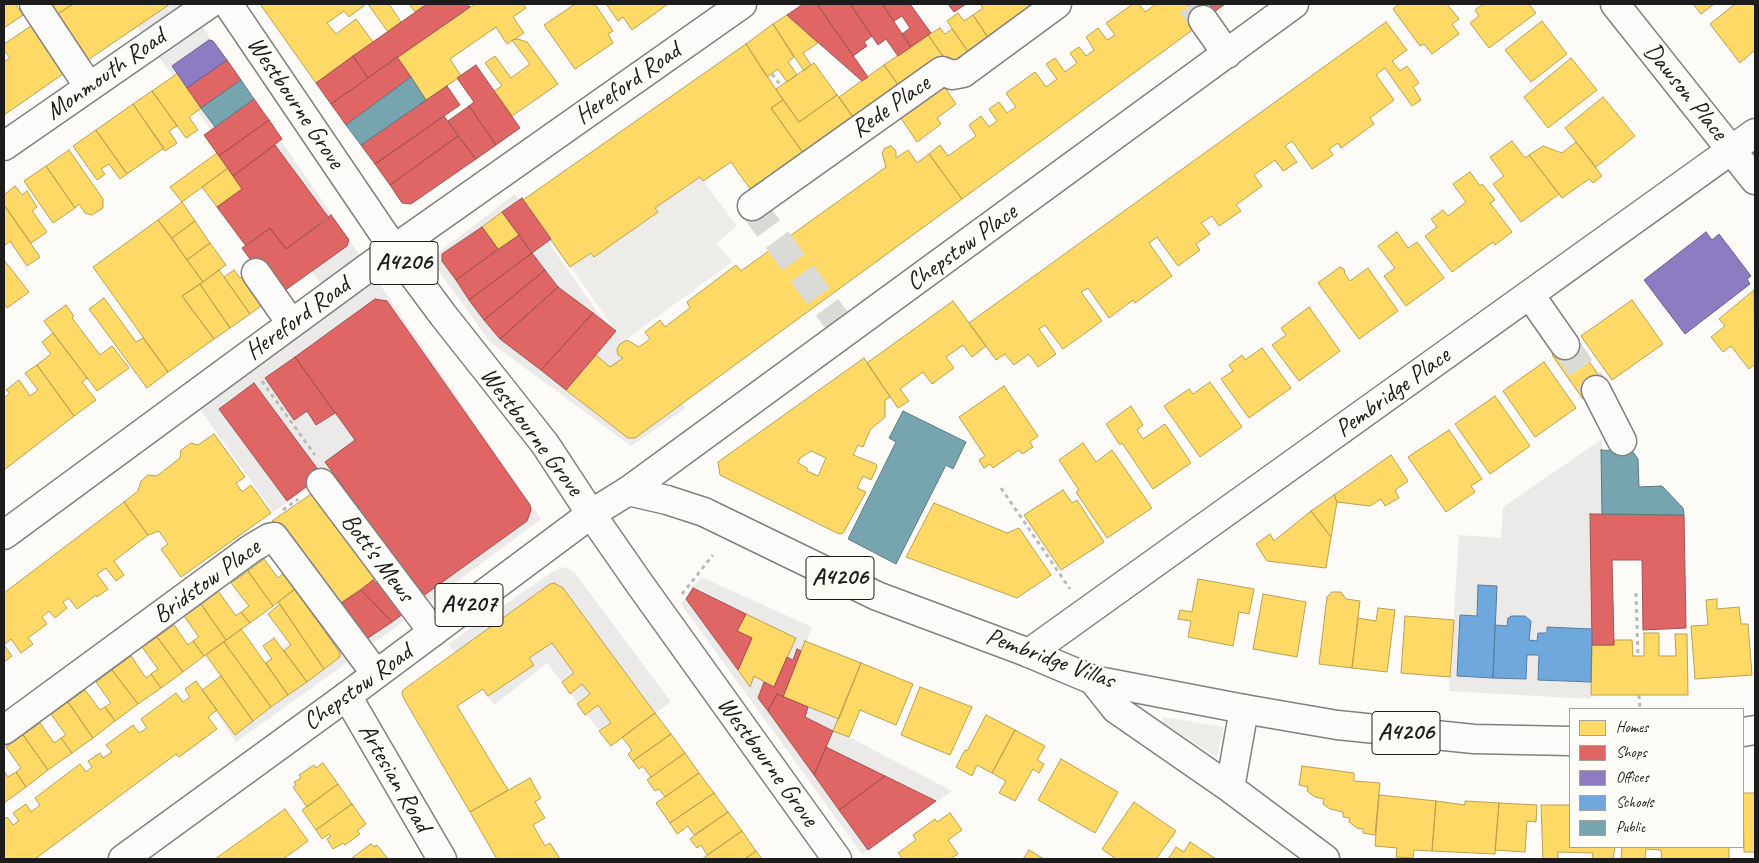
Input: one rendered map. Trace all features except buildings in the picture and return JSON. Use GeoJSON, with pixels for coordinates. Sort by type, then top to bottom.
{"type":"FeatureCollection","features":[{"type":"Feature","properties":{"kind":"street"},"geometry":{"type":"LineString","coordinates":[[34,4],[89,87]]}},
{"type":"Feature","properties":{"kind":"street","name":"Monmouth Road"},"geometry":{"type":"LineString","coordinates":[[4,146],[208,4]]}},
{"type":"Feature","properties":{"kind":"street","name":"Westbourne Grove"},"geometry":{"type":"LineString","coordinates":[[228,4],[394,249],[442,316],[545,444],[644,592],[837,859]]}},
{"type":"Feature","properties":{"kind":"street","name":"Hereford Road"},"geometry":{"type":"LineString","coordinates":[[4,535],[291,323],[742,4]]}},
{"type":"Feature","properties":{"kind":"street","name":"Rede Place"},"geometry":{"type":"LineString","coordinates":[[752,206],[942,71],[952,75],[963,73],[1057,4]]}},
{"type":"Feature","properties":{"kind":"street","name":"Chepstow Place"},"geometry":{"type":"LineString","coordinates":[[628,491],[1294,4]]}},
{"type":"Feature","properties":{"kind":"street","name":"Dawson Place"},"geometry":{"type":"LineString","coordinates":[[1615,4],[1755,180]]}},
{"type":"Feature","properties":{"kind":"street"},"geometry":{"type":"LineString","coordinates":[[1203,20],[1227,54]]}},
{"type":"Feature","properties":{"kind":"street","name":"Pembridge Place"},"geometry":{"type":"LineString","coordinates":[[1029,652],[1755,133]]}},
{"type":"Feature","properties":{"kind":"street"},"geometry":{"type":"LineString","coordinates":[[256,273],[291,323]]}},
{"type":"Feature","properties":{"kind":"street"},"geometry":{"type":"LineString","coordinates":[[1530,295],[1565,345]]}},
{"type":"Feature","properties":{"kind":"street"},"geometry":{"type":"LineString","coordinates":[[1596,390],[1622,441]]}},
{"type":"Feature","properties":{"kind":"street","name":"Bott's Mews"},"geometry":{"type":"LineString","coordinates":[[321,484],[433,632]]}},
{"type":"Feature","properties":{"kind":"street"},"geometry":{"type":"LineString","coordinates":[[591,514],[628,491]]}},
{"type":"Feature","properties":{"kind":"street","name":"Pembridge Villas"},"geometry":{"type":"LineString","coordinates":[[628,491],[667,500],[704,512],[877,596],[1029,652],[1093,680],[1337,725],[1474,739],[1569,741]]}},
{"type":"Feature","properties":{"kind":"street","name":"Chepstow Road"},"geometry":{"type":"LineString","coordinates":[[123,859],[347,696],[591,514]]}},
{"type":"Feature","properties":{"kind":"street","name":"Bridstow Place"},"geometry":{"type":"LineString","coordinates":[[4,730],[268,538],[274,538],[376,674]]}},
{"type":"Feature","properties":{"kind":"street"},"geometry":{"type":"LineString","coordinates":[[1093,680],[1116,709],[1230,788],[1325,859]]}},
{"type":"Feature","properties":{"kind":"street","name":"Artesian Road"},"geometry":{"type":"LineString","coordinates":[[347,696],[442,859]]}},
{"type":"Feature","properties":{"kind":"street"},"geometry":{"type":"LineString","coordinates":[[1230,788],[1244,709]]}},
{"type":"Feature","properties":{"kind":"path"},"geometry":{"type":"LineString","coordinates":[[772,74],[781,86]]}},
{"type":"Feature","properties":{"kind":"path"},"geometry":{"type":"LineString","coordinates":[[245,357],[331,477],[268,521],[268,538]]}},
{"type":"Feature","properties":{"kind":"path"},"geometry":{"type":"LineString","coordinates":[[1001,488],[1086,612]]}},
{"type":"Feature","properties":{"kind":"path"},"geometry":{"type":"LineString","coordinates":[[677,600],[713,556]]}},
{"type":"Feature","properties":{"kind":"path"},"geometry":{"type":"LineString","coordinates":[[1636,593],[1638,656]]}},
{"type":"Feature","properties":{"kind":"path"},"geometry":{"type":"LineString","coordinates":[[1639,695],[1640,708]]}},
{"type":"Feature","properties":{"kind":"shaded area"},"geometry":{"type":"Polygon","coordinates":[[[121,4],[187,4],[541,519],[366,649],[236,742],[209,702],[383,574],[316,483],[273,512],[200,409],[335,304],[121,4]]]}},
{"type":"Feature","properties":{"kind":"shaded area"},"geometry":{"type":"Polygon","coordinates":[[[700,177],[737,226],[717,243],[732,262],[623,342],[571,267],[591,253],[594,257],[658,212],[655,208],[700,177]]]}},
{"type":"Feature","properties":{"kind":"shaded area"},"geometry":{"type":"Polygon","coordinates":[[[515,194],[598,313],[686,408],[631,446],[490,342],[430,259],[515,194]]]}},
{"type":"Feature","properties":{"kind":"shaded area"},"geometry":{"type":"Polygon","coordinates":[[[1602,439],[1602,514],[1592,645],[1591,699],[1449,691],[1459,535],[1501,538],[1503,507],[1602,439]]]}},
{"type":"Feature","properties":{"kind":"shaded area"},"geometry":{"type":"Polygon","coordinates":[[[565,567],[574,572],[671,702],[611,746],[547,663],[494,705],[448,644],[555,570],[565,567]]]}},
{"type":"Feature","properties":{"kind":"shaded area"},"geometry":{"type":"Polygon","coordinates":[[[701,577],[812,627],[784,697],[839,719],[834,731],[952,791],[862,854],[681,604],[701,577]]]}},
{"type":"Feature","properties":{"kind":"shaded area"},"geometry":{"type":"Polygon","coordinates":[[[1163,717],[1224,727],[1217,757],[1163,723],[1163,717]]]}},
{"type":"Feature","properties":{"kind":"tunnel"},"geometry":{"type":"LineString","coordinates":[[1191,4],[1203,20]]}},
{"type":"Feature","properties":{"kind":"tunnel"},"geometry":{"type":"LineString","coordinates":[[752,206],[846,333]]}},
{"type":"Feature","properties":{"kind":"tunnel"},"geometry":{"type":"LineString","coordinates":[[1565,345],[1596,390]]}}]}
